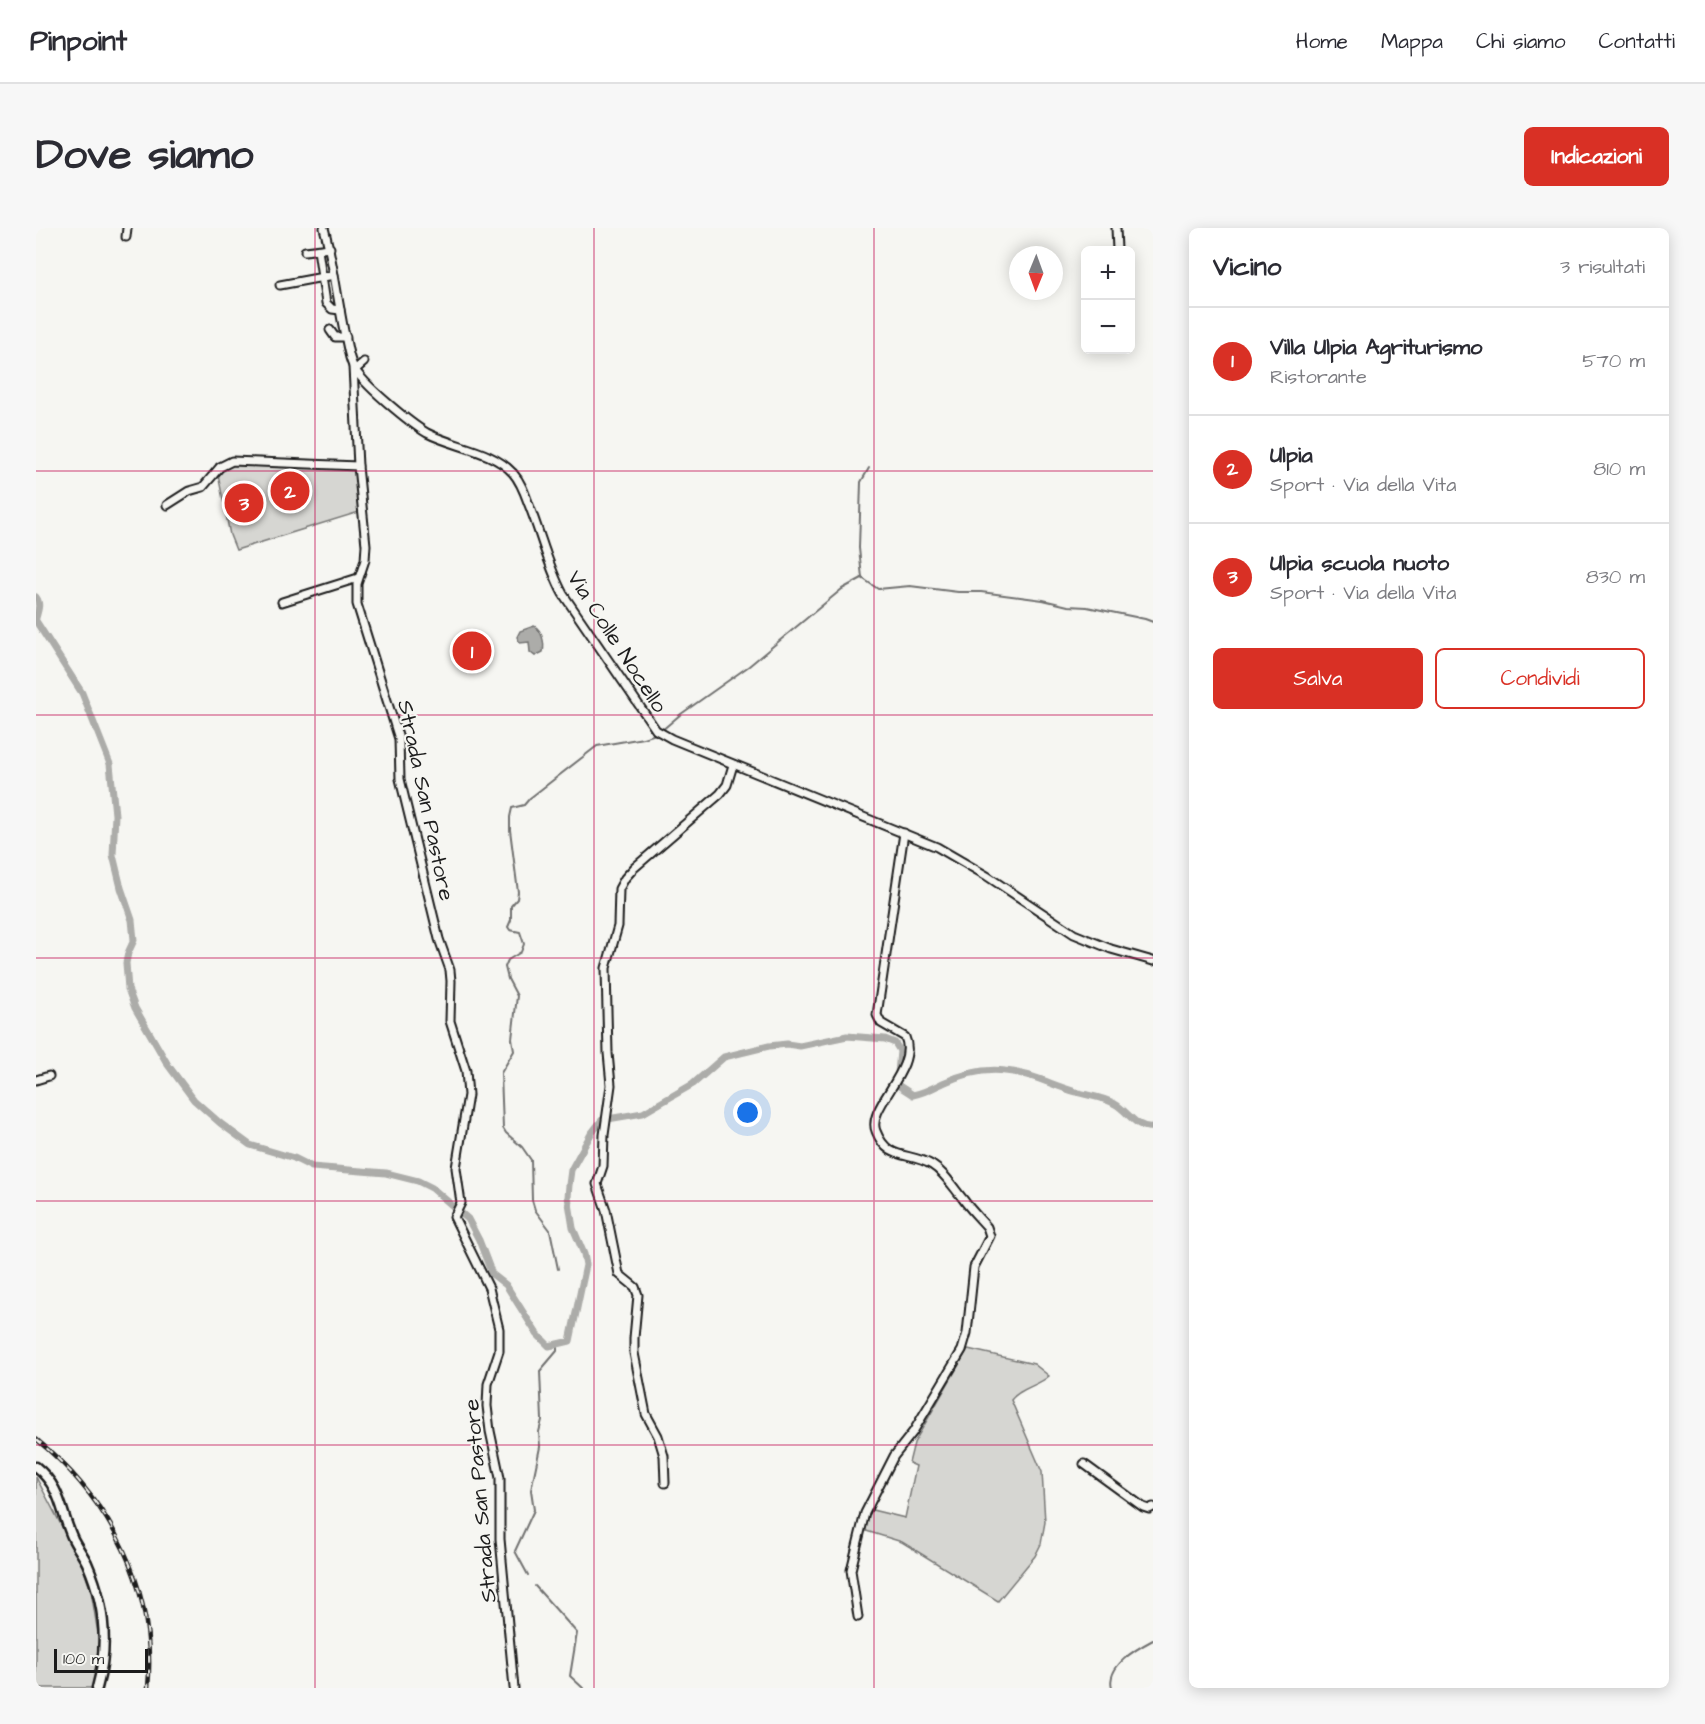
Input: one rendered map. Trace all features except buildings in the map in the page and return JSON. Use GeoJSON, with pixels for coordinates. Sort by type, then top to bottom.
{"type":"FeatureCollection","features":[{"type":"Feature","properties":{"kind":"main road"},"geometry":{"type":"LineString","coordinates":[[36,1467],[48,1477],[58,1493],[73,1539],[86,1560],[94,1582],[105,1630],[105,1655],[97,1688]]}},
{"type":"Feature","properties":{"kind":"street"},"geometry":{"type":"LineString","coordinates":[[126,237],[127,228]]}},
{"type":"Feature","properties":{"kind":"street","name":"Via Colle Nocello"},"geometry":{"type":"LineString","coordinates":[[324,228],[354,368],[386,401],[418,428],[446,442],[497,461],[513,472],[522,486],[551,570],[563,594],[651,725],[667,737],[904,833],[961,859],[1078,936],[1117,951],[1153,961]]}},
{"type":"Feature","properties":{"kind":"street"},"geometry":{"type":"LineString","coordinates":[[1116,228],[1117,246]]}},
{"type":"Feature","properties":{"kind":"street"},"geometry":{"type":"LineString","coordinates":[[305,251],[330,248]]}},
{"type":"Feature","properties":{"kind":"street"},"geometry":{"type":"LineString","coordinates":[[318,250],[327,305],[332,309],[340,310]]}},
{"type":"Feature","properties":{"kind":"street"},"geometry":{"type":"LineString","coordinates":[[280,285],[333,275]]}},
{"type":"Feature","properties":{"kind":"street"},"geometry":{"type":"LineString","coordinates":[[330,330],[335,337],[346,338]]}},
{"type":"Feature","properties":{"kind":"street"},"geometry":{"type":"LineString","coordinates":[[354,368],[364,362]]}},
{"type":"Feature","properties":{"kind":"street","name":"Strada San Pastore"},"geometry":{"type":"LineString","coordinates":[[354,368],[358,466],[366,545],[358,578],[357,608],[399,739],[400,779],[439,939],[451,975],[450,1021],[464,1064],[468,1090],[457,1165],[461,1205],[454,1219],[489,1288],[499,1329],[499,1351],[488,1384],[487,1406],[500,1478],[500,1539],[514,1688]]}},
{"type":"Feature","properties":{"kind":"street"},"geometry":{"type":"LineString","coordinates":[[167,505],[189,491],[203,487],[220,467],[232,461],[358,466]]}},
{"type":"Feature","properties":{"kind":"street"},"geometry":{"type":"LineString","coordinates":[[282,602],[358,578]]}},
{"type":"Feature","properties":{"kind":"street"},"geometry":{"type":"LineString","coordinates":[[665,1483],[664,1456],[660,1441],[646,1414],[635,1357],[634,1338],[639,1297],[635,1287],[619,1274],[606,1210],[597,1188],[603,1166],[611,1082],[605,976],[618,926],[620,887],[634,868],[720,794],[727,785],[733,765]]}},
{"type":"Feature","properties":{"kind":"street"},"geometry":{"type":"LineString","coordinates":[[904,833],[877,1015],[881,1023],[916,1044]]}},
{"type":"Feature","properties":{"kind":"street"},"geometry":{"type":"LineString","coordinates":[[858,1617],[851,1570],[865,1514],[894,1456],[913,1432],[962,1350],[967,1333],[974,1267],[990,1236],[987,1227],[940,1171],[924,1161],[892,1153],[876,1132],[874,1123],[878,1112],[903,1066],[907,1049],[905,1038]]}},
{"type":"Feature","properties":{"kind":"street"},"geometry":{"type":"LineString","coordinates":[[36,1080],[49,1076]]}},
{"type":"Feature","properties":{"kind":"street"},"geometry":{"type":"LineString","coordinates":[[1084,1464],[1143,1508],[1149,1509],[1153,1506]]}},
{"type":"Feature","properties":{"kind":"shaded area"},"geometry":{"type":"Polygon","coordinates":[[[216,464],[356,469],[359,512],[236,550],[230,535],[216,464]]]}},
{"type":"Feature","properties":{"kind":"shaded area"},"geometry":{"type":"Polygon","coordinates":[[[534,626],[541,634],[544,645],[543,652],[535,656],[530,652],[529,642],[520,643],[517,637],[520,631],[534,626]]]}},
{"type":"Feature","properties":{"kind":"shaded area"},"geometry":{"type":"Polygon","coordinates":[[[968,1349],[1034,1364],[1049,1376],[1011,1400],[1042,1472],[1045,1522],[1041,1544],[1035,1556],[998,1601],[902,1542],[863,1530],[868,1509],[905,1518],[916,1466],[909,1463],[914,1443],[968,1349]]]}},
{"type":"Feature","properties":{"kind":"shaded area"},"geometry":{"type":"Polygon","coordinates":[[[36,1477],[82,1565],[91,1591],[99,1640],[97,1676],[93,1688],[36,1688],[36,1477]]]}},
{"type":"Feature","properties":{"kind":"waterway"},"geometry":{"type":"LineString","coordinates":[[862,578],[859,548],[861,482],[869,468]]}},
{"type":"Feature","properties":{"kind":"waterway"},"geometry":{"type":"LineString","coordinates":[[862,578],[878,589],[910,586],[958,592],[981,592],[1087,607],[1153,622]]}},
{"type":"Feature","properties":{"kind":"waterway"},"geometry":{"type":"LineString","coordinates":[[661,731],[749,666],[842,589],[862,578]]}},
{"type":"Feature","properties":{"kind":"waterway"},"geometry":{"type":"LineString","coordinates":[[36,597],[39,605],[36,618]]}},
{"type":"Feature","properties":{"kind":"waterway"},"geometry":{"type":"LineString","coordinates":[[36,621],[82,693],[110,764],[115,815],[113,855],[132,920],[134,940],[126,963],[128,989],[135,1008],[168,1065],[194,1100],[250,1145],[294,1158],[312,1167],[386,1173],[418,1181],[432,1188],[468,1219],[492,1274],[506,1285],[537,1334],[549,1346],[570,1341],[586,1265],[573,1228],[568,1197],[571,1170],[591,1134],[602,1120],[643,1113],[693,1084],[724,1057],[769,1046],[787,1044],[800,1046],[847,1036],[885,1039],[895,1043],[900,1051],[898,1073],[893,1082],[913,1095],[973,1072],[989,1070],[1014,1072],[1106,1100],[1120,1107],[1137,1123],[1153,1127]]}},
{"type":"Feature","properties":{"kind":"waterway"},"geometry":{"type":"LineString","coordinates":[[558,1269],[550,1230],[535,1210],[532,1200],[531,1160],[503,1128],[501,1073],[514,1051],[512,1039],[517,996],[508,979],[505,967],[508,960],[521,952],[524,944],[520,932],[510,930],[508,927],[511,920],[511,906],[517,899],[518,892],[510,817],[512,808],[524,805],[597,746],[656,734]]}},
{"type":"Feature","properties":{"kind":"waterway"},"geometry":{"type":"LineString","coordinates":[[528,1575],[515,1551],[534,1510],[531,1490],[540,1447],[539,1432],[542,1420],[540,1371],[557,1351],[557,1345]]}},
{"type":"Feature","properties":{"kind":"waterway"},"geometry":{"type":"LineString","coordinates":[[535,1586],[577,1633],[570,1676],[583,1688]]}},
{"type":"Feature","properties":{"kind":"waterway"},"geometry":{"type":"LineString","coordinates":[[1112,1688],[1113,1672],[1118,1666],[1131,1653],[1153,1640]]}},
{"type":"Feature","properties":{"kind":"railway"},"geometry":{"type":"LineString","coordinates":[[36,1439],[63,1463],[86,1490],[107,1519],[124,1550],[145,1616],[149,1651],[148,1688]]}},
{"type":"Feature","properties":{"kind":"place","name":"Ulpia"},"geometry":{"type":"Point","coordinates":[290,491]}},
{"type":"Feature","properties":{"kind":"place","name":"Ulpia scuola nuoto"},"geometry":{"type":"Point","coordinates":[244,503]}},
{"type":"Feature","properties":{"kind":"place","name":"Villa Ulpia Agriturismo"},"geometry":{"type":"Point","coordinates":[472,651]}}]}
